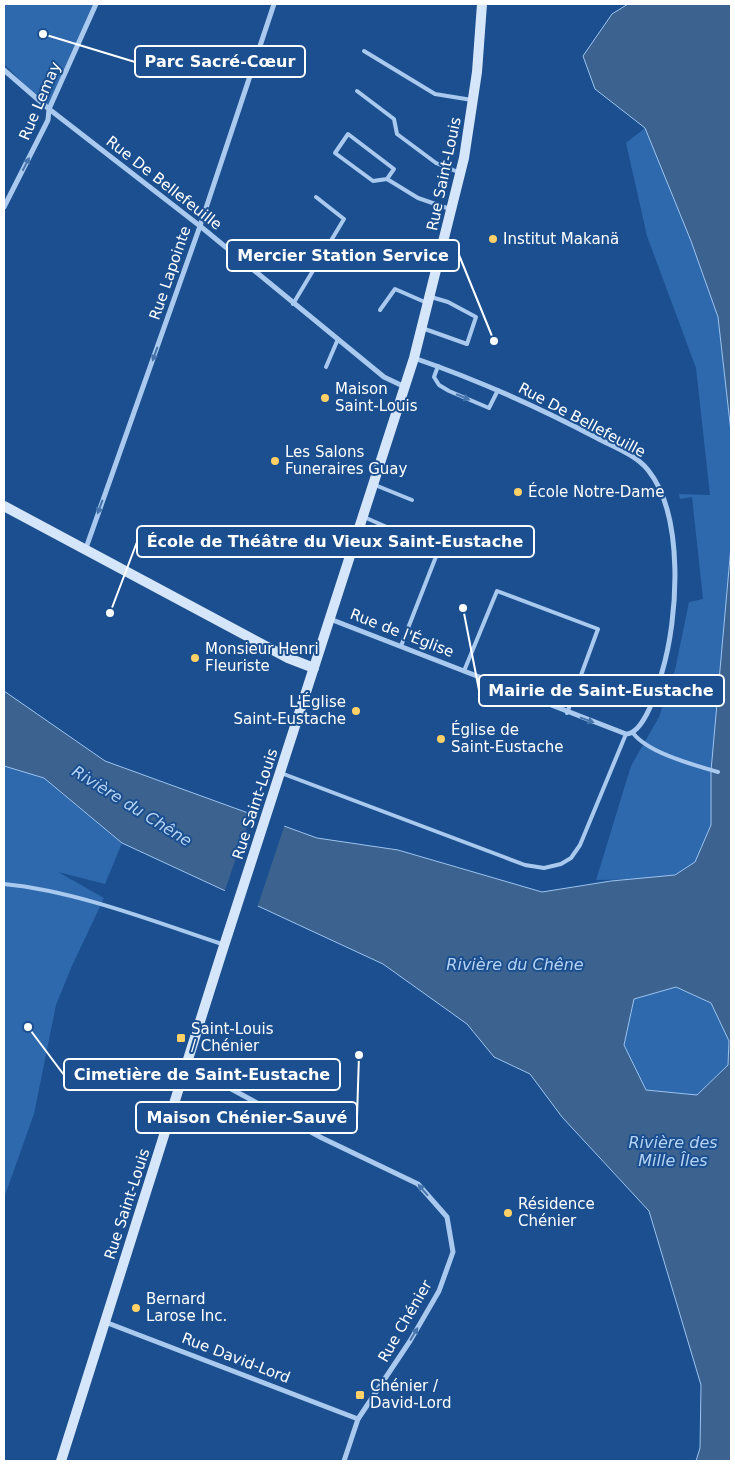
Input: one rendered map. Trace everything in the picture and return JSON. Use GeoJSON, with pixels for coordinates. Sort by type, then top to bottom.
{"type":"FeatureCollection","features":[{"type":"Feature","properties":{"kind":"main road","name":"Rue Saint-Louis"},"geometry":{"type":"LineString","coordinates":[[61,1461],[224,945],[375,485],[414,358],[461,173],[474,100],[482,4]]}},
{"type":"Feature","properties":{"kind":"main road"},"geometry":{"type":"LineString","coordinates":[[4,506],[86,548],[288,658],[314,668]]}},
{"type":"Feature","properties":{"kind":"street","name":"Rue Lemay"},"geometry":{"type":"LineString","coordinates":[[4,207],[48,120],[49,110],[96,4]]}},
{"type":"Feature","properties":{"kind":"street","name":"Rue Lapointe"},"geometry":{"type":"LineString","coordinates":[[86,548],[200,226],[274,4]]}},
{"type":"Feature","properties":{"kind":"street","name":"Rue De Bellefeuille"},"geometry":{"type":"LineString","coordinates":[[4,70],[49,110],[200,226],[384,377],[405,387]]}},
{"type":"Feature","properties":{"kind":"street","name":"Rue De Bellefeuille"},"geometry":{"type":"LineString","coordinates":[[414,358],[498,390],[627,454],[647,469],[659,488],[673,546],[676,600],[660,678],[641,724],[633,733]]}},
{"type":"Feature","properties":{"kind":"street","name":"Rue de l'Église"},"geometry":{"type":"LineString","coordinates":[[330,619],[567,713],[626,734],[633,733]]}},
{"type":"Feature","properties":{"kind":"street","name":"Rue Chénier"},"geometry":{"type":"LineString","coordinates":[[187,1065],[322,1138],[418,1184],[447,1217],[453,1252],[439,1291],[410,1341],[358,1419],[344,1461]]}},
{"type":"Feature","properties":{"kind":"street","name":"Rue David-Lord"},"geometry":{"type":"LineString","coordinates":[[105,1322],[358,1419]]}},
{"type":"Feature","properties":{"kind":"lane"},"geometry":{"type":"LineString","coordinates":[[364,50],[435,94],[448,98],[474,100]]}},
{"type":"Feature","properties":{"kind":"lane"},"geometry":{"type":"LineString","coordinates":[[357,91],[394,119],[397,134],[436,163],[461,173]]}},
{"type":"Feature","properties":{"kind":"lane"},"geometry":{"type":"LineString","coordinates":[[387,179],[394,169],[348,134],[335,153],[373,181],[387,179],[418,198],[452,210]]}},
{"type":"Feature","properties":{"kind":"lane"},"geometry":{"type":"LineString","coordinates":[[293,304],[344,219],[316,197]]}},
{"type":"Feature","properties":{"kind":"lane"},"geometry":{"type":"LineString","coordinates":[[380,310],[395,289],[430,300],[448,302],[476,317],[467,344],[422,328]]}},
{"type":"Feature","properties":{"kind":"lane"},"geometry":{"type":"LineString","coordinates":[[326,367],[338,339]]}},
{"type":"Feature","properties":{"kind":"lane"},"geometry":{"type":"LineString","coordinates":[[438,366],[434,377],[439,385],[489,408],[498,390]]}},
{"type":"Feature","properties":{"kind":"lane"},"geometry":{"type":"LineString","coordinates":[[375,485],[412,500]]}},
{"type":"Feature","properties":{"kind":"lane"},"geometry":{"type":"LineString","coordinates":[[364,517],[432,547],[437,554],[401,646]]}},
{"type":"Feature","properties":{"kind":"lane"},"geometry":{"type":"LineString","coordinates":[[464,671],[497,591],[598,629],[567,713]]}},
{"type":"Feature","properties":{"kind":"lane"},"geometry":{"type":"LineString","coordinates":[[633,733],[642,742],[666,754],[718,772]]}},
{"type":"Feature","properties":{"kind":"lane"},"geometry":{"type":"LineString","coordinates":[[281,773],[504,858],[525,865],[544,868],[567,861],[580,845],[626,734]]}},
{"type":"Feature","properties":{"kind":"lane"},"geometry":{"type":"LineString","coordinates":[[4,884],[31,887],[111,908],[224,945]]}},
{"type":"Feature","properties":{"kind":"shaded area"},"geometry":{"type":"Polygon","coordinates":[[[4,4],[96,4],[49,109],[4,64],[4,4]]]}},
{"type":"Feature","properties":{"kind":"shaded area"},"geometry":{"type":"Polygon","coordinates":[[[645,128],[689,233],[718,317],[731,432],[731,546],[711,771],[711,826],[695,862],[675,875],[643,879],[596,880],[631,766],[659,717],[675,670],[689,602],[703,599],[692,497],[680,499],[679,494],[710,495],[696,368],[647,236],[626,143],[645,128]]]}},
{"type":"Feature","properties":{"kind":"shaded area"},"geometry":{"type":"Polygon","coordinates":[[[4,766],[44,778],[122,843],[105,884],[58,872],[104,898],[56,1005],[34,1114],[4,1198],[4,766]]]}},
{"type":"Feature","properties":{"kind":"shaded area"},"geometry":{"type":"Polygon","coordinates":[[[676,987],[711,1003],[729,1041],[728,1065],[697,1095],[646,1090],[624,1045],[634,999],[676,987]]]}},
{"type":"Feature","properties":{"kind":"water"},"geometry":{"type":"Polygon","coordinates":[[[628,4],[731,4],[731,432],[718,317],[691,241],[645,128],[595,89],[583,56],[612,14],[628,4]]]}},
{"type":"Feature","properties":{"kind":"water"},"geometry":{"type":"Polygon","coordinates":[[[731,546],[731,1461],[696,1461],[700,1448],[701,1385],[649,1211],[562,1117],[530,1074],[494,1057],[467,1024],[383,964],[122,843],[44,778],[4,766],[4,691],[105,761],[317,838],[398,850],[542,892],[611,881],[675,875],[695,862],[711,825],[711,771],[731,546]],[[676,987],[634,999],[624,1045],[646,1090],[697,1095],[728,1065],[729,1041],[711,1003],[676,987]]]}},
{"type":"Feature","properties":{"kind":"pier"},"geometry":{"type":"Polygon","coordinates":[[[252,812],[285,824],[257,908],[224,893],[252,812]]]}},
{"type":"Feature","properties":{"kind":"place","name":"Parc Sacré-Cœur"},"geometry":{"type":"Point","coordinates":[43,34]}},
{"type":"Feature","properties":{"kind":"place","name":"Institut Makanä"},"geometry":{"type":"Point","coordinates":[493,239]}},
{"type":"Feature","properties":{"kind":"place","name":"Mercier Station Service"},"geometry":{"type":"Point","coordinates":[494,341]}},
{"type":"Feature","properties":{"kind":"place","name":"Maison Saint-Louis"},"geometry":{"type":"Point","coordinates":[325,398]}},
{"type":"Feature","properties":{"kind":"place","name":"Les Salons Funeraires Guay"},"geometry":{"type":"Point","coordinates":[275,461]}},
{"type":"Feature","properties":{"kind":"place","name":"École Notre-Dame"},"geometry":{"type":"Point","coordinates":[518,492]}},
{"type":"Feature","properties":{"kind":"place","name":"Mairie de Saint-Eustache"},"geometry":{"type":"Point","coordinates":[463,608]}},
{"type":"Feature","properties":{"kind":"place","name":"École de Théâtre du Vieux Saint-Eustache"},"geometry":{"type":"Point","coordinates":[110,613]}},
{"type":"Feature","properties":{"kind":"place","name":"Monsieur Henri Fleuriste"},"geometry":{"type":"Point","coordinates":[195,658]}},
{"type":"Feature","properties":{"kind":"place","name":"L'Église Saint-Eustache"},"geometry":{"type":"Point","coordinates":[356,711]}},
{"type":"Feature","properties":{"kind":"place","name":"Église de Saint-Eustache"},"geometry":{"type":"Point","coordinates":[441,739]}},
{"type":"Feature","properties":{"kind":"place","name":"Cimetière de Saint-Eustache"},"geometry":{"type":"Point","coordinates":[28,1027]}},
{"type":"Feature","properties":{"kind":"place","name":"Saint-Louis / Chénier"},"geometry":{"type":"Point","coordinates":[181,1038]}},
{"type":"Feature","properties":{"kind":"place","name":"Maison Chénier-Sauvé"},"geometry":{"type":"Point","coordinates":[359,1055]}},
{"type":"Feature","properties":{"kind":"place","name":"Résidence Chénier"},"geometry":{"type":"Point","coordinates":[508,1213]}},
{"type":"Feature","properties":{"kind":"place","name":"Bernard Larose Inc."},"geometry":{"type":"Point","coordinates":[136,1308]}},
{"type":"Feature","properties":{"kind":"place","name":"Chénier / David-Lord"},"geometry":{"type":"Point","coordinates":[360,1395]}},
{"type":"Feature","properties":{"kind":"water label","name":"Rivière du Chêne"},"geometry":{"type":"Point","coordinates":[132,806]}},
{"type":"Feature","properties":{"kind":"water label","name":"Rivière du Chêne"},"geometry":{"type":"Point","coordinates":[515,964]}},
{"type":"Feature","properties":{"kind":"water label","name":"Rivière des Mille Îles"},"geometry":{"type":"Point","coordinates":[673,1151]}}]}
